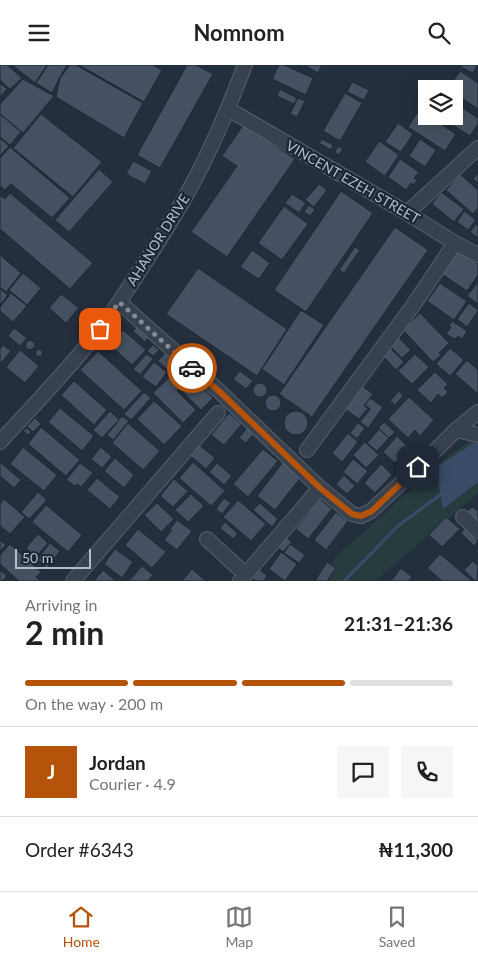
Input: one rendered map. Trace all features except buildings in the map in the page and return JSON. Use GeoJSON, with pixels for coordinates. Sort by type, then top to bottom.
{"type":"FeatureCollection","features":[{"type":"Feature","properties":{"kind":"street","name":"AHANOR DRIVE"},"geometry":{"type":"LineString","coordinates":[[0,442],[100,329],[119,302],[190,188],[212,145],[246,65]]}},
{"type":"Feature","properties":{"kind":"street","name":"VINCENT EZEH STREET"},"geometry":{"type":"LineString","coordinates":[[228,109],[478,255]]}},
{"type":"Feature","properties":{"kind":"street"},"geometry":{"type":"LineString","coordinates":[[407,213],[478,148]]}},
{"type":"Feature","properties":{"kind":"street"},"geometry":{"type":"LineString","coordinates":[[307,450],[412,307],[455,243]]}},
{"type":"Feature","properties":{"kind":"street"},"geometry":{"type":"LineString","coordinates":[[119,302],[220,392],[320,488],[352,514],[361,516],[372,511],[456,430],[478,412]]}},
{"type":"Feature","properties":{"kind":"street"},"geometry":{"type":"LineString","coordinates":[[73,581],[218,413]]}},
{"type":"Feature","properties":{"kind":"street"},"geometry":{"type":"LineString","coordinates":[[456,430],[477,434]]}},
{"type":"Feature","properties":{"kind":"street"},"geometry":{"type":"LineString","coordinates":[[207,539],[243,578],[320,488]]}},
{"type":"Feature","properties":{"kind":"street"},"geometry":{"type":"LineString","coordinates":[[463,517],[478,531]]}},
{"type":"Feature","properties":{"kind":"green space"},"geometry":{"type":"Polygon","coordinates":[[[478,436],[478,493],[375,581],[320,581],[337,556],[449,455],[478,436]]]}},
{"type":"Feature","properties":{"kind":"water"},"geometry":{"type":"Polygon","coordinates":[[[478,440],[478,482],[443,509],[436,467],[478,440]]]}},
{"type":"Feature","properties":{"kind":"waterway"},"geometry":{"type":"LineString","coordinates":[[344,581],[398,526],[444,492]]}},
{"type":"Feature","properties":{"kind":"way so far"},"geometry":{"type":"LineString","coordinates":[[100,329],[119,302],[192,368]]}},
{"type":"Feature","properties":{"kind":"route"},"geometry":{"type":"LineString","coordinates":[[192,368],[220,392],[320,488],[352,514],[361,516],[372,511],[418,467]]}}]}
